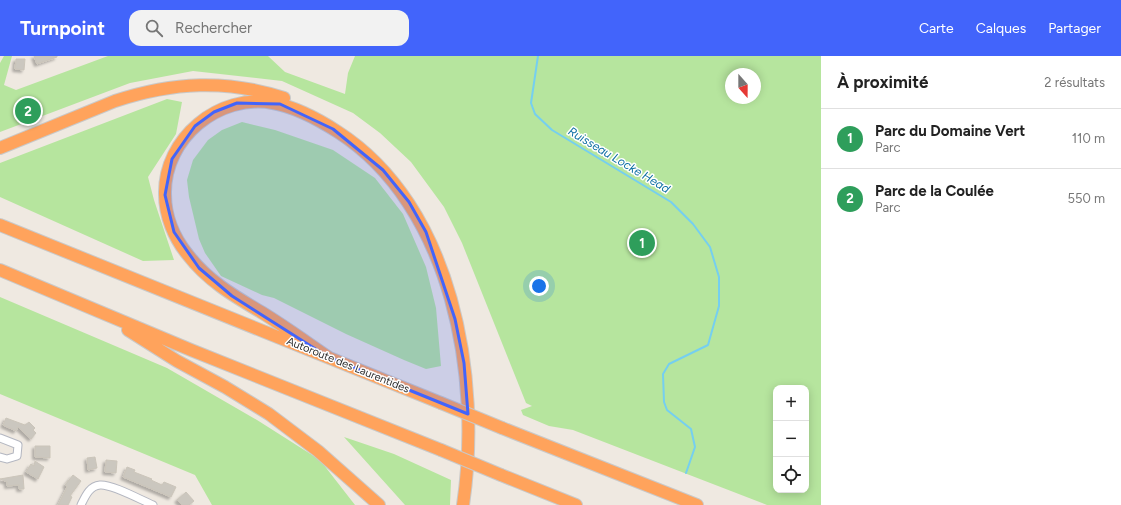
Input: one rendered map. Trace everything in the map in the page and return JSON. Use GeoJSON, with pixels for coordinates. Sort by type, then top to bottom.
{"type":"FeatureCollection","features":[{"type":"Feature","properties":{"kind":"highway"},"geometry":{"type":"LineString","coordinates":[[0,148],[123,98],[158,89],[189,85],[236,87],[282,97],[318,112],[358,137],[390,166],[415,198],[436,238],[456,295],[469,350],[475,404],[476,449],[471,505]]}},
{"type":"Feature","properties":{"kind":"highway"},"geometry":{"type":"LineString","coordinates":[[328,357],[262,313],[232,296],[214,282],[192,261],[174,232],[168,217],[165,195],[167,173],[172,159],[180,144],[195,126],[222,108],[246,102],[272,102],[297,110],[315,118],[349,139],[366,153],[390,177],[403,193],[414,211],[426,232],[443,275],[463,354],[468,395],[466,471],[463,505]]}},
{"type":"Feature","properties":{"kind":"highway","name":"Autoroute des Laurentides"},"geometry":{"type":"LineString","coordinates":[[0,225],[442,404],[697,505]]}},
{"type":"Feature","properties":{"kind":"highway"},"geometry":{"type":"LineString","coordinates":[[0,270],[104,314],[576,505]]}},
{"type":"Feature","properties":{"kind":"highway"},"geometry":{"type":"LineString","coordinates":[[104,314],[177,361],[225,387],[269,414],[318,451],[379,505]]}},
{"type":"Feature","properties":{"kind":"street"},"geometry":{"type":"LineString","coordinates":[[0,438],[18,445],[17,456],[7,459],[0,456]]}},
{"type":"Feature","properties":{"kind":"street"},"geometry":{"type":"LineString","coordinates":[[81,505],[86,494],[92,488],[99,485],[110,486],[154,505]]}},
{"type":"Feature","properties":{"kind":"highlighted area"},"geometry":{"type":"Polygon","coordinates":[[[237,103],[280,104],[333,129],[383,170],[409,202],[426,232],[455,319],[464,363],[468,414],[328,357],[232,296],[199,268],[174,232],[165,195],[172,159],[195,126],[214,112],[237,103]]]}},
{"type":"Feature","properties":{"kind":"green space"},"geometry":{"type":"Polygon","coordinates":[[[4,56],[12,56],[4,85],[16,90],[108,56],[268,56],[285,72],[345,94],[348,73],[355,56],[821,56],[821,505],[767,505],[573,430],[549,426],[523,415],[521,410],[532,406],[526,403],[462,243],[444,207],[411,162],[380,133],[353,113],[282,81],[193,71],[130,83],[0,132],[0,63],[4,56]]]}},
{"type":"Feature","properties":{"kind":"green space"},"geometry":{"type":"Polygon","coordinates":[[[167,99],[182,102],[176,134],[148,177],[174,260],[143,261],[0,197],[0,163],[167,99]]]}},
{"type":"Feature","properties":{"kind":"green space"},"geometry":{"type":"Polygon","coordinates":[[[242,122],[275,130],[333,150],[375,178],[403,214],[426,267],[436,308],[441,366],[426,369],[404,360],[346,334],[274,298],[262,295],[221,276],[205,253],[199,239],[189,197],[187,180],[193,160],[208,140],[222,130],[242,122]]]}},
{"type":"Feature","properties":{"kind":"green space"},"geometry":{"type":"Polygon","coordinates":[[[0,297],[167,368],[257,420],[320,460],[355,505],[212,505],[195,475],[0,394],[0,297]]]}},
{"type":"Feature","properties":{"kind":"green space"},"geometry":{"type":"Polygon","coordinates":[[[344,437],[394,454],[451,480],[450,505],[405,505],[344,437]]]}},
{"type":"Feature","properties":{"kind":"building"},"geometry":{"type":"Polygon","coordinates":[[[34,56],[57,56],[57,57],[37,64],[34,56]]]}},
{"type":"Feature","properties":{"kind":"building"},"geometry":{"type":"Polygon","coordinates":[[[16,59],[25,59],[24,70],[15,69],[16,59]]]}},
{"type":"Feature","properties":{"kind":"building"},"geometry":{"type":"Polygon","coordinates":[[[6,418],[25,425],[29,422],[35,428],[33,430],[36,433],[31,439],[18,427],[16,431],[3,425],[6,418]]]}},
{"type":"Feature","properties":{"kind":"building"},"geometry":{"type":"Polygon","coordinates":[[[35,446],[50,446],[50,458],[35,457],[35,446]]]}},
{"type":"Feature","properties":{"kind":"building"},"geometry":{"type":"Polygon","coordinates":[[[95,457],[97,468],[88,470],[87,458],[95,457]]]}},
{"type":"Feature","properties":{"kind":"building"},"geometry":{"type":"Polygon","coordinates":[[[106,460],[117,461],[116,473],[105,472],[106,460]]]}},
{"type":"Feature","properties":{"kind":"building"},"geometry":{"type":"Polygon","coordinates":[[[35,461],[44,467],[38,479],[26,472],[31,464],[34,466],[35,461]]]}},
{"type":"Feature","properties":{"kind":"building"},"geometry":{"type":"Polygon","coordinates":[[[127,467],[135,470],[134,472],[152,479],[151,480],[162,485],[164,482],[176,487],[171,497],[123,477],[127,467]]]}},
{"type":"Feature","properties":{"kind":"building"},"geometry":{"type":"Polygon","coordinates":[[[23,475],[24,489],[19,489],[19,485],[7,486],[7,482],[0,479],[23,475]]]}},
{"type":"Feature","properties":{"kind":"building"},"geometry":{"type":"Polygon","coordinates":[[[73,475],[81,481],[70,496],[72,497],[68,505],[58,505],[67,487],[65,485],[73,475]]]}},
{"type":"Feature","properties":{"kind":"building"},"geometry":{"type":"Polygon","coordinates":[[[186,492],[194,501],[189,505],[182,505],[177,500],[186,492]]]}},
{"type":"Feature","properties":{"kind":"waterway","name":"Ruisseau Locke Head"},"geometry":{"type":"LineString","coordinates":[[538,56],[531,103],[535,114],[552,130],[671,202],[693,224],[710,247],[719,277],[719,306],[708,345],[669,364],[663,374],[664,402],[667,410],[691,429],[695,447],[686,473]]}},
{"type":"Feature","properties":{"kind":"place","name":"Parc de la Coulée"},"geometry":{"type":"Point","coordinates":[28,111]}},
{"type":"Feature","properties":{"kind":"place","name":"Parc du Domaine Vert"},"geometry":{"type":"Point","coordinates":[642,243]}}]}
